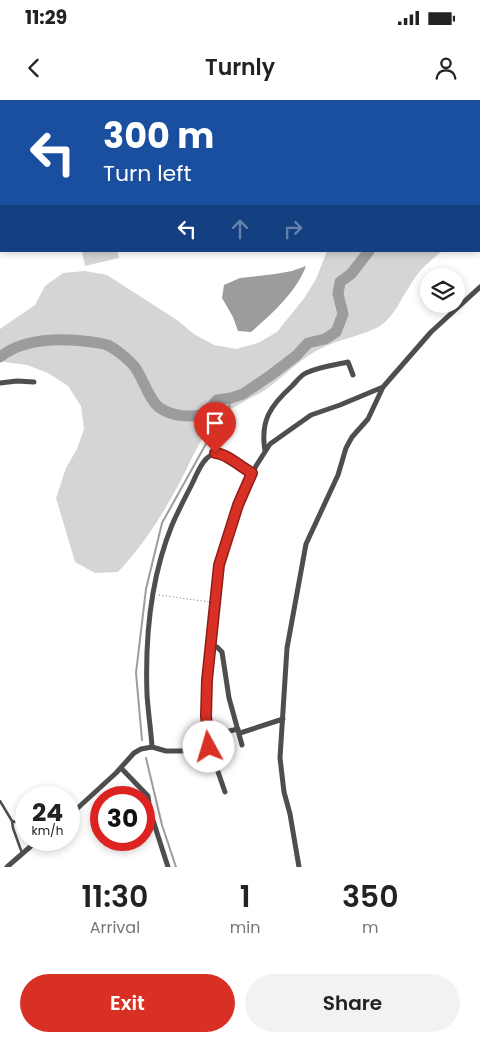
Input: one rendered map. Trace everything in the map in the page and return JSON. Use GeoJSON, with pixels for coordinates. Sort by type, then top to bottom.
{"type":"FeatureCollection","features":[{"type":"Feature","properties":{"kind":"street"},"geometry":{"type":"LineString","coordinates":[[299,867],[280,758],[287,648],[306,544],[338,475],[346,448],[352,437],[371,414],[383,386],[431,332],[480,287]]}},
{"type":"Feature","properties":{"kind":"street"},"geometry":{"type":"LineString","coordinates":[[265,452],[263,438],[270,411],[279,398],[305,373],[348,362],[353,375]]}},
{"type":"Feature","properties":{"kind":"street"},"geometry":{"type":"LineString","coordinates":[[0,383],[34,382]]}},
{"type":"Feature","properties":{"kind":"street"},"geometry":{"type":"LineString","coordinates":[[225,792],[209,745],[207,680],[219,565],[238,505],[252,473],[270,444],[311,415],[340,405],[383,386]]}},
{"type":"Feature","properties":{"kind":"street"},"geometry":{"type":"LineString","coordinates":[[152,747],[147,694],[148,637],[158,572],[171,527],[194,479],[211,454],[221,453],[252,473]]}},
{"type":"Feature","properties":{"kind":"street"},"geometry":{"type":"LineString","coordinates":[[210,646],[217,647],[222,652],[229,698],[242,745]]}},
{"type":"Feature","properties":{"kind":"street"},"geometry":{"type":"LineString","coordinates":[[80,806],[121,768],[134,753],[141,749],[152,747],[166,751],[182,751],[209,745],[221,733],[239,731],[283,720]]}},
{"type":"Feature","properties":{"kind":"street"},"geometry":{"type":"LineString","coordinates":[[121,768],[148,796],[150,811],[168,867]]}},
{"type":"Feature","properties":{"kind":"street"},"geometry":{"type":"LineString","coordinates":[[7,867],[24,851]]}},
{"type":"Feature","properties":{"kind":"lane"},"geometry":{"type":"LineString","coordinates":[[0,801],[12,821],[22,853]]}},
{"type":"Feature","properties":{"kind":"path"},"geometry":{"type":"LineString","coordinates":[[154,595],[214,603]]}},
{"type":"Feature","properties":{"kind":"shaded area"},"geometry":{"type":"Polygon","coordinates":[[[82,252],[117,252],[119,258],[85,266],[82,252]]]}},
{"type":"Feature","properties":{"kind":"shaded area"},"geometry":{"type":"Polygon","coordinates":[[[327,252],[441,252],[424,268],[420,268],[420,272],[407,289],[394,312],[380,326],[317,350],[265,390],[230,410],[220,418],[207,432],[197,448],[160,518],[118,572],[95,573],[75,562],[56,498],[66,468],[77,449],[84,429],[81,406],[68,386],[48,373],[27,365],[5,362],[0,358],[0,329],[35,305],[45,286],[63,273],[85,271],[107,275],[177,320],[194,334],[214,345],[236,349],[258,343],[277,332],[305,297],[316,279],[327,252]]]}},
{"type":"Feature","properties":{"kind":"shaded area"},"geometry":{"type":"Polygon","coordinates":[[[306,266],[297,284],[267,318],[251,332],[238,331],[233,317],[222,298],[224,285],[240,278],[292,271],[306,266]]]}},
{"type":"Feature","properties":{"kind":"waterway"},"geometry":{"type":"LineString","coordinates":[[0,357],[10,350],[44,340],[68,340],[105,344],[125,357],[134,366],[149,395],[160,408],[181,416],[204,415],[217,400],[243,394],[296,356],[308,343],[325,339],[336,332],[343,314],[338,294],[340,282],[351,274],[368,252]]}},
{"type":"Feature","properties":{"kind":"waterway"},"geometry":{"type":"LineString","coordinates":[[142,740],[136,673],[146,589],[162,523],[212,433],[227,417],[231,398]]}},
{"type":"Feature","properties":{"kind":"waterway"},"geometry":{"type":"LineString","coordinates":[[146,758],[162,825],[176,867]]}},
{"type":"Feature","properties":{"kind":"route"},"geometry":{"type":"LineString","coordinates":[[209,747],[206,716],[207,680],[219,565],[238,505],[252,473],[232,461],[225,454],[215,453]]}}]}
